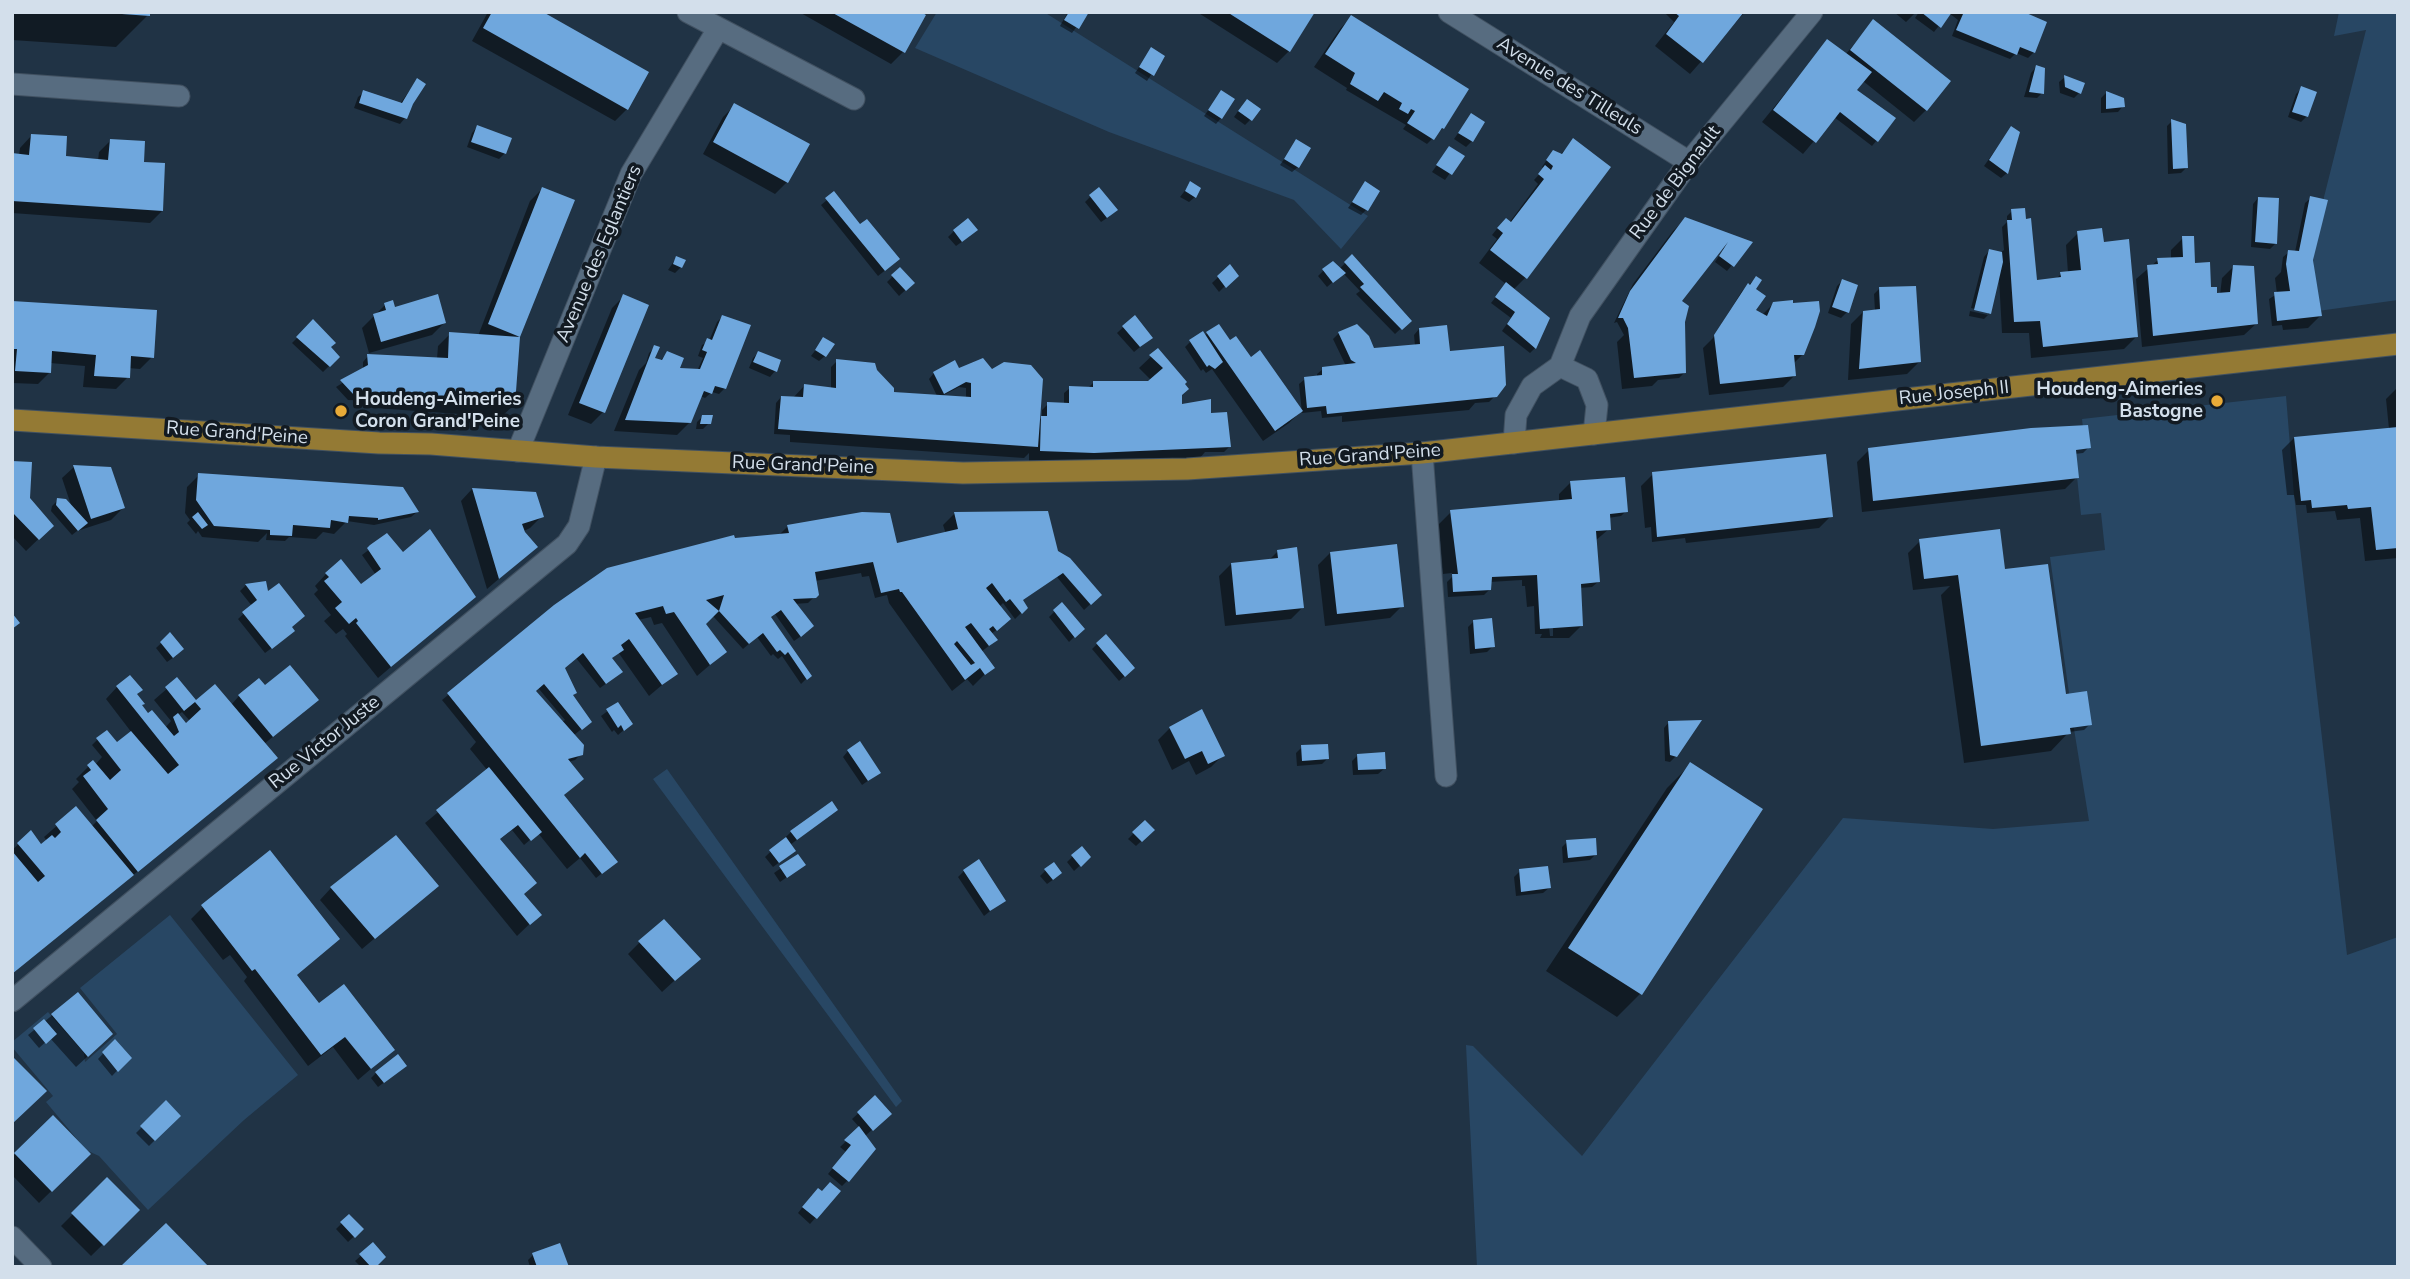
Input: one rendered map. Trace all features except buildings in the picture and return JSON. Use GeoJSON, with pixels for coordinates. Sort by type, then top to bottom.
{"type":"FeatureCollection","features":[{"type":"Feature","properties":{"kind":"main road","name":"Rue Joseph II"},"geometry":{"type":"LineString","coordinates":[[1594,434],[2398,344]]}},
{"type":"Feature","properties":{"kind":"main road","name":"Rue Grand'Peine"},"geometry":{"type":"LineString","coordinates":[[12,419],[596,457],[962,472],[1187,469],[1422,453],[1594,434]]}},
{"type":"Feature","properties":{"kind":"street"},"geometry":{"type":"LineString","coordinates":[[688,12],[854,99]]}},
{"type":"Feature","properties":{"kind":"street","name":"Avenue des Tilleuls"},"geometry":{"type":"LineString","coordinates":[[1449,12],[1689,162]]}},
{"type":"Feature","properties":{"kind":"street","name":"Rue de Bignault"},"geometry":{"type":"LineString","coordinates":[[1560,366],[1580,316],[1689,162],[1812,12]]}},
{"type":"Feature","properties":{"kind":"street","name":"Avenue des Eglantiers"},"geometry":{"type":"LineString","coordinates":[[518,451],[631,174],[718,29]]}},
{"type":"Feature","properties":{"kind":"street"},"geometry":{"type":"LineString","coordinates":[[12,84],[178,96]]}},
{"type":"Feature","properties":{"kind":"street"},"geometry":{"type":"LineString","coordinates":[[1514,443],[1516,415],[1532,386],[1560,366],[1587,379],[1597,405],[1594,434]]}},
{"type":"Feature","properties":{"kind":"street"},"geometry":{"type":"LineString","coordinates":[[1422,453],[1446,776]]}},
{"type":"Feature","properties":{"kind":"street","name":"Rue Victor Juste"},"geometry":{"type":"LineString","coordinates":[[12,1001],[568,544],[579,526],[596,457]]}},
{"type":"Feature","properties":{"kind":"street"},"geometry":{"type":"LineString","coordinates":[[12,1237],[41,1267]]}},
{"type":"Feature","properties":{"kind":"shaded area"},"geometry":{"type":"Polygon","coordinates":[[[937,12],[1044,12],[1368,216],[1341,249],[1294,200],[1109,132],[915,48],[937,12]]]}},
{"type":"Feature","properties":{"kind":"shaded area"},"geometry":{"type":"Polygon","coordinates":[[[2339,12],[2398,12],[2398,300],[2318,311],[2313,256],[2324,197],[2366,30],[2334,36],[2339,12]]]}},
{"type":"Feature","properties":{"kind":"shaded area"},"geometry":{"type":"Polygon","coordinates":[[[2286,396],[2294,495],[2347,955],[2398,937],[2398,1267],[1477,1267],[1466,1045],[1473,1046],[1582,1156],[1843,818],[1993,829],[2089,821],[2050,557],[2105,550],[2101,513],[2081,515],[2074,448],[2085,447],[2082,419],[2286,396]]]}},
{"type":"Feature","properties":{"kind":"shaded area"},"geometry":{"type":"Polygon","coordinates":[[[667,769],[902,1101],[896,1107],[653,779],[667,769]]]}},
{"type":"Feature","properties":{"kind":"shaded area"},"geometry":{"type":"Polygon","coordinates":[[[170,915],[298,1075],[244,1120],[148,1210],[99,1156],[86,1150],[46,1102],[53,1096],[12,1047],[12,1042],[48,1012],[84,1053],[85,1062],[117,1034],[80,988],[170,915]]]}},
{"type":"Feature","properties":{"kind":"place","name":"Houdeng-Aimeries Bastogne"},"geometry":{"type":"Point","coordinates":[2217,401]}},
{"type":"Feature","properties":{"kind":"place","name":"Houdeng-Aimeries Coron Grand'Peine"},"geometry":{"type":"Point","coordinates":[341,411]}}]}
